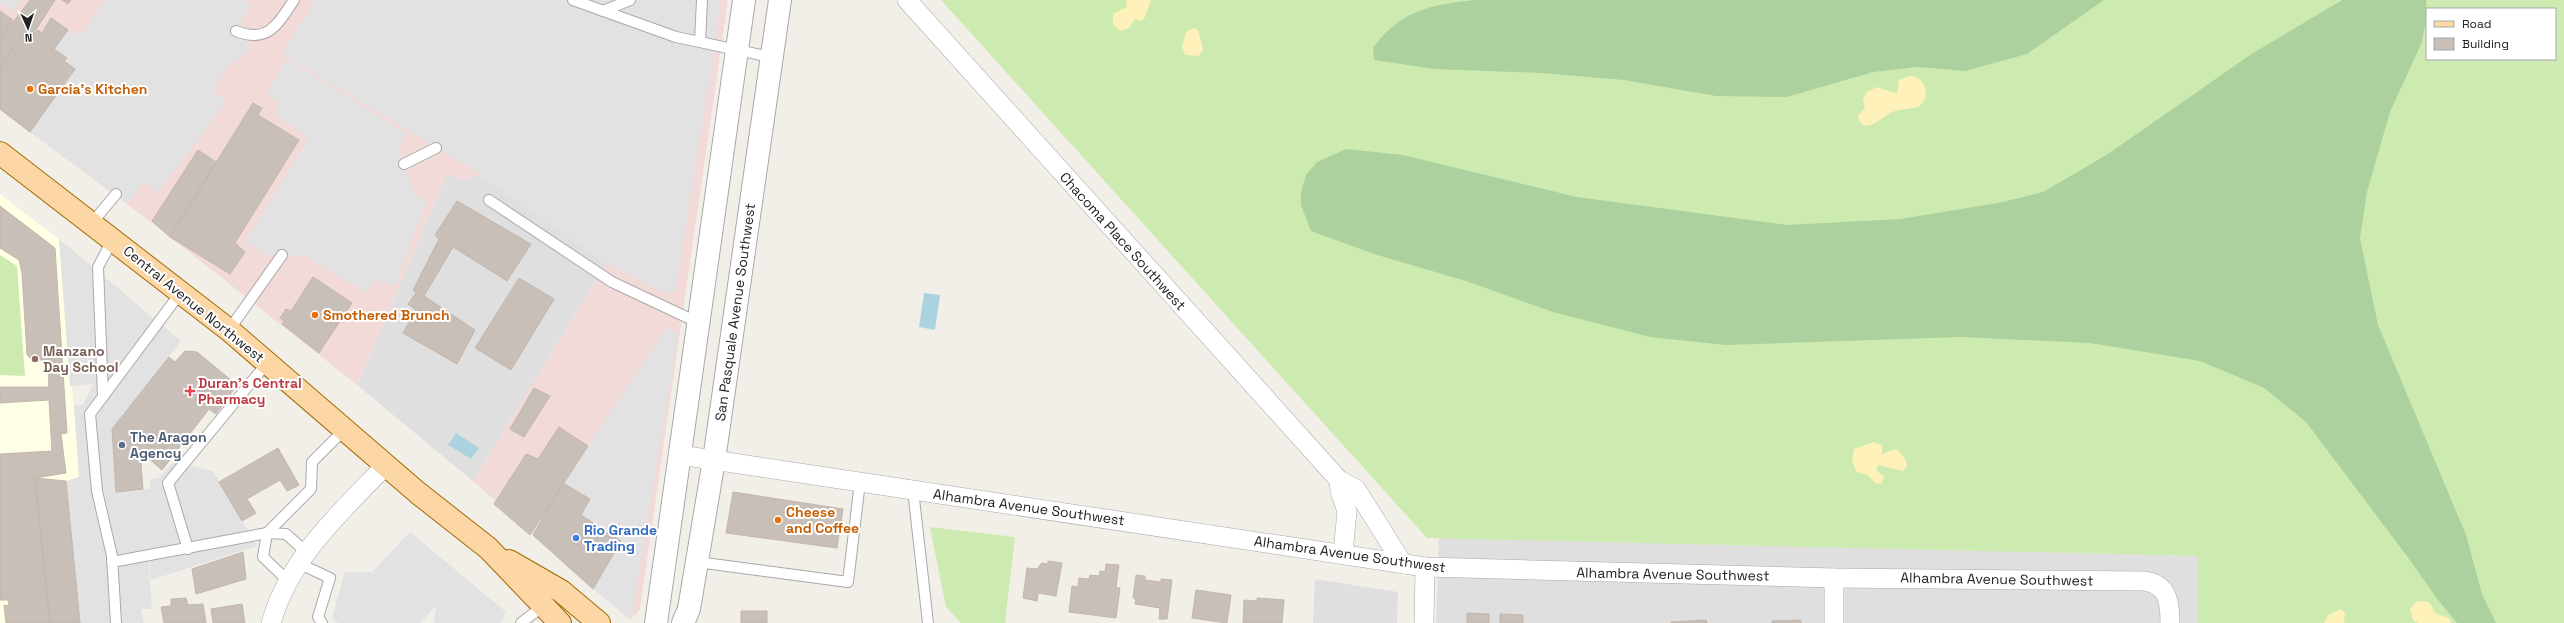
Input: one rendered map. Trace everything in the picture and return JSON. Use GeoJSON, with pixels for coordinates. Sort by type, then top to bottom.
{"type":"FeatureCollection","features":[{"type":"Feature","properties":{"kind":"main road","name":"Central Avenue Northwest"},"geometry":{"type":"LineString","coordinates":[[0,153],[230,330],[386,465],[488,548],[542,606],[560,623]]}},
{"type":"Feature","properties":{"kind":"main road"},"geometry":{"type":"LineString","coordinates":[[488,548],[561,591],[599,623]]}},
{"type":"Feature","properties":{"kind":"street"},"geometry":{"type":"LineString","coordinates":[[656,623],[744,0]]}},
{"type":"Feature","properties":{"kind":"street","name":"San Pasquale Avenue Southwest"},"geometry":{"type":"LineString","coordinates":[[683,623],[689,609],[714,460],[780,0]]}},
{"type":"Feature","properties":{"kind":"street","name":"Chacoma Place Southwest"},"geometry":{"type":"LineString","coordinates":[[908,0],[1339,480],[1356,489],[1403,564]]}},
{"type":"Feature","properties":{"kind":"street","name":"Alhambra Avenue Southwest"},"geometry":{"type":"LineString","coordinates":[[680,455],[1343,553],[1425,567],[1834,578],[2144,581],[2160,586],[2166,592],[2169,601],[2170,623]]}},
{"type":"Feature","properties":{"kind":"street"},"geometry":{"type":"LineString","coordinates":[[270,623],[287,580],[302,557],[386,465]]}},
{"type":"Feature","properties":{"kind":"street"},"geometry":{"type":"LineString","coordinates":[[1339,480],[1340,492],[1347,511],[1343,553]]}},
{"type":"Feature","properties":{"kind":"street"},"geometry":{"type":"LineString","coordinates":[[1424,623],[1425,567]]}},
{"type":"Feature","properties":{"kind":"street"},"geometry":{"type":"LineString","coordinates":[[1834,578],[1834,623]]}},
{"type":"Feature","properties":{"kind":"lane"},"geometry":{"type":"LineString","coordinates":[[236,31],[246,35],[267,32],[277,26],[294,0]]}},
{"type":"Feature","properties":{"kind":"lane"},"geometry":{"type":"LineString","coordinates":[[573,0],[676,37],[771,58]]}},
{"type":"Feature","properties":{"kind":"lane"},"geometry":{"type":"LineString","coordinates":[[603,11],[630,0]]}},
{"type":"Feature","properties":{"kind":"lane"},"geometry":{"type":"LineString","coordinates":[[700,42],[702,0]]}},
{"type":"Feature","properties":{"kind":"lane"},"geometry":{"type":"LineString","coordinates":[[404,164],[436,148]]}},
{"type":"Feature","properties":{"kind":"lane"},"geometry":{"type":"LineString","coordinates":[[92,223],[116,194]]}},
{"type":"Feature","properties":{"kind":"lane"},"geometry":{"type":"LineString","coordinates":[[489,200],[612,282],[699,323]]}},
{"type":"Feature","properties":{"kind":"lane"},"geometry":{"type":"LineString","coordinates":[[103,396],[98,266],[113,239]]}},
{"type":"Feature","properties":{"kind":"lane"},"geometry":{"type":"LineString","coordinates":[[230,330],[282,255]]}},
{"type":"Feature","properties":{"kind":"lane"},"geometry":{"type":"LineString","coordinates":[[116,623],[112,562],[97,491],[90,414],[181,292]]}},
{"type":"Feature","properties":{"kind":"lane"},"geometry":{"type":"LineString","coordinates":[[188,549],[168,483],[267,363]]}},
{"type":"Feature","properties":{"kind":"lane"},"geometry":{"type":"LineString","coordinates":[[287,580],[263,557],[267,533],[311,488],[312,462],[345,429]]}},
{"type":"Feature","properties":{"kind":"lane"},"geometry":{"type":"LineString","coordinates":[[697,562],[848,582],[860,482]]}},
{"type":"Feature","properties":{"kind":"lane"},"geometry":{"type":"LineString","coordinates":[[913,490],[928,623]]}},
{"type":"Feature","properties":{"kind":"lane"},"geometry":{"type":"LineString","coordinates":[[112,562],[267,533],[286,534],[302,557],[330,578],[318,617],[322,623]]}},
{"type":"Feature","properties":{"kind":"lane"},"geometry":{"type":"LineString","coordinates":[[521,623],[542,606]]}},
{"type":"Feature","properties":{"kind":"shaded area"},"geometry":{"type":"Polygon","coordinates":[[[0,0],[728,0],[640,608],[636,615],[629,616],[624,613],[473,481],[607,263],[480,175],[461,180],[447,174],[357,385],[151,222],[0,110],[0,0]]]}},
{"type":"Feature","properties":{"kind":"shaded area"},"geometry":{"type":"Polygon","coordinates":[[[0,0],[21,0],[12,12],[0,4],[0,0]]]}},
{"type":"Feature","properties":{"kind":"shaded area"},"geometry":{"type":"Polygon","coordinates":[[[106,0],[244,0],[251,5],[241,20],[250,48],[228,67],[212,91],[226,102],[158,192],[144,182],[127,203],[30,132],[75,69],[64,61],[67,58],[54,49],[68,30],[80,35],[106,0]]]}},
{"type":"Feature","properties":{"kind":"shaded area"},"geometry":{"type":"Polygon","coordinates":[[[316,0],[720,0],[715,45],[675,291],[666,294],[607,263],[480,174],[282,54],[316,0]]]}},
{"type":"Feature","properties":{"kind":"shaded area"},"geometry":{"type":"Polygon","coordinates":[[[287,59],[407,134],[399,148],[414,194],[427,200],[395,286],[374,280],[366,293],[306,256],[266,255],[246,241],[309,138],[274,115],[280,102],[266,95],[287,59]]]}},
{"type":"Feature","properties":{"kind":"shaded area"},"geometry":{"type":"Polygon","coordinates":[[[447,174],[461,180],[480,175],[607,263],[473,481],[357,385],[447,174]]]}},
{"type":"Feature","properties":{"kind":"shaded area","name":"Manzano Day School"},"geometry":{"type":"Polygon","coordinates":[[[0,194],[59,239],[80,479],[66,481],[35,478],[49,623],[0,623],[0,194]]]}},
{"type":"Feature","properties":{"kind":"shaded area"},"geometry":{"type":"Polygon","coordinates":[[[59,239],[181,341],[112,429],[116,491],[150,489],[150,479],[158,478],[174,462],[213,471],[257,546],[151,580],[146,522],[152,609],[141,609],[144,623],[80,623],[66,481],[79,477],[74,405],[83,405],[93,384],[70,386],[59,239]]]}},
{"type":"Feature","properties":{"kind":"shaded area"},"geometry":{"type":"Polygon","coordinates":[[[667,328],[678,334],[631,620],[593,589],[620,541],[581,515],[590,499],[563,483],[667,328]]]}},
{"type":"Feature","properties":{"kind":"shaded area"},"geometry":{"type":"Polygon","coordinates":[[[410,532],[506,612],[501,623],[434,623],[436,606],[420,623],[338,623],[332,618],[345,572],[372,572],[410,532]]]}},
{"type":"Feature","properties":{"kind":"shaded area"},"geometry":{"type":"Polygon","coordinates":[[[1439,538],[2198,556],[2198,623],[1436,623],[1439,538]]]}},
{"type":"Feature","properties":{"kind":"shaded area"},"geometry":{"type":"Polygon","coordinates":[[[1315,579],[1398,592],[1397,623],[1313,623],[1315,579]]]}},
{"type":"Feature","properties":{"kind":"green space"},"geometry":{"type":"Polygon","coordinates":[[[941,0],[2564,0],[2564,623],[2198,623],[2198,556],[1427,538],[941,0]]]}},
{"type":"Feature","properties":{"kind":"green space"},"geometry":{"type":"Polygon","coordinates":[[[1474,0],[2104,0],[2027,54],[1965,71],[1918,67],[1873,72],[1787,97],[1716,96],[1624,80],[1541,73],[1434,69],[1374,60],[1373,48],[1383,35],[1405,17],[1430,7],[1474,0]]]}},
{"type":"Feature","properties":{"kind":"green space"},"geometry":{"type":"Polygon","coordinates":[[[2342,0],[2426,0],[2426,20],[2422,42],[2390,112],[2367,192],[2360,238],[2378,325],[2466,535],[2482,594],[2496,623],[2457,623],[2438,600],[2407,556],[2306,422],[2264,388],[2200,361],[2090,343],[1960,337],[1726,345],[1650,337],[1553,312],[1466,281],[1374,254],[1311,231],[1301,205],[1301,193],[1306,175],[1317,162],[1346,149],[1403,155],[1577,197],[1787,225],[1900,219],[1998,203],[2043,192],[2108,154],[2250,55],[2342,0]]]}},
{"type":"Feature","properties":{"kind":"green space"},"geometry":{"type":"Polygon","coordinates":[[[0,255],[17,266],[25,376],[0,375],[0,255]]]}},
{"type":"Feature","properties":{"kind":"green space"},"geometry":{"type":"Polygon","coordinates":[[[930,527],[1015,537],[1005,623],[961,623],[946,607],[930,527]]]}},
{"type":"Feature","properties":{"kind":"sand"},"geometry":{"type":"Polygon","coordinates":[[[1126,0],[1151,0],[1144,19],[1140,21],[1135,19],[1129,28],[1120,31],[1113,25],[1113,14],[1127,7],[1126,0]]]}},
{"type":"Feature","properties":{"kind":"sand"},"geometry":{"type":"Polygon","coordinates":[[[1194,28],[1198,30],[1203,49],[1199,56],[1185,55],[1182,47],[1186,32],[1194,28]]]}},
{"type":"Feature","properties":{"kind":"sand"},"geometry":{"type":"Polygon","coordinates":[[[1909,76],[1919,79],[1925,87],[1925,96],[1920,106],[1895,111],[1869,125],[1864,125],[1861,123],[1858,116],[1865,108],[1863,99],[1867,92],[1877,87],[1897,94],[1899,80],[1909,76]]]}},
{"type":"Feature","properties":{"kind":"sand"},"geometry":{"type":"Polygon","coordinates":[[[1874,442],[1882,445],[1882,454],[1896,449],[1906,460],[1907,467],[1903,471],[1878,465],[1876,471],[1884,476],[1881,484],[1875,483],[1868,475],[1857,472],[1852,462],[1854,449],[1874,442]]]}},
{"type":"Feature","properties":{"kind":"sand"},"geometry":{"type":"Polygon","coordinates":[[[2424,601],[2430,603],[2435,613],[2449,618],[2451,623],[2418,623],[2413,620],[2410,609],[2416,602],[2424,601]]]}},
{"type":"Feature","properties":{"kind":"sand"},"geometry":{"type":"Polygon","coordinates":[[[2341,609],[2345,613],[2344,623],[2324,623],[2328,615],[2341,609]]]}},
{"type":"Feature","properties":{"kind":"water"},"geometry":{"type":"Polygon","coordinates":[[[924,293],[940,295],[935,330],[919,327],[924,293]]]}},
{"type":"Feature","properties":{"kind":"water"},"geometry":{"type":"Polygon","coordinates":[[[456,433],[479,448],[471,459],[448,445],[456,433]]]}},
{"type":"Feature","properties":{"kind":"building"},"geometry":{"type":"Polygon","coordinates":[[[30,0],[55,0],[30,39],[22,35],[0,68],[0,39],[30,0]]]}},
{"type":"Feature","properties":{"kind":"building"},"geometry":{"type":"Polygon","coordinates":[[[62,0],[71,0],[68,4],[62,0]]]}},
{"type":"Feature","properties":{"kind":"building"},"geometry":{"type":"Polygon","coordinates":[[[0,11],[13,20],[0,38],[0,11]]]}},
{"type":"Feature","properties":{"kind":"building","name":"Garcia's Kitchen"},"geometry":{"type":"Polygon","coordinates":[[[51,18],[68,30],[54,49],[67,58],[64,61],[75,69],[30,132],[0,109],[0,68],[22,35],[30,39],[38,30],[42,33],[51,18]]]}},
{"type":"Feature","properties":{"kind":"building"},"geometry":{"type":"Polygon","coordinates":[[[253,103],[262,108],[258,115],[299,140],[235,243],[245,252],[230,274],[170,237],[253,103]]]}},
{"type":"Feature","properties":{"kind":"building"},"geometry":{"type":"Polygon","coordinates":[[[198,150],[216,162],[170,237],[152,221],[198,150]]]}},
{"type":"Feature","properties":{"kind":"building"},"geometry":{"type":"Polygon","coordinates":[[[457,201],[531,244],[507,281],[453,247],[424,296],[475,330],[457,364],[403,333],[416,310],[408,304],[416,293],[413,290],[439,239],[435,235],[457,201]]]}},
{"type":"Feature","properties":{"kind":"building","name":"Manzano Day School"},"geometry":{"type":"Polygon","coordinates":[[[0,206],[55,248],[67,433],[61,434],[66,473],[35,478],[50,623],[6,623],[4,605],[9,606],[8,600],[0,600],[0,454],[52,451],[49,400],[0,403],[0,387],[49,387],[48,360],[32,360],[27,355],[22,273],[19,260],[0,248],[0,206]]]}},
{"type":"Feature","properties":{"kind":"building"},"geometry":{"type":"Polygon","coordinates":[[[313,277],[352,303],[319,353],[282,324],[284,321],[280,318],[286,309],[291,311],[313,277]]]}},
{"type":"Feature","properties":{"kind":"building"},"geometry":{"type":"Polygon","coordinates":[[[519,278],[554,299],[511,370],[475,348],[519,278]]]}},
{"type":"Feature","properties":{"kind":"building"},"geometry":{"type":"Polygon","coordinates":[[[185,351],[197,352],[237,385],[216,414],[209,409],[162,470],[140,451],[143,489],[116,492],[112,429],[169,357],[175,362],[185,351]]]}},
{"type":"Feature","properties":{"kind":"building"},"geometry":{"type":"Polygon","coordinates":[[[534,388],[550,396],[524,437],[510,429],[534,388]]]}},
{"type":"Feature","properties":{"kind":"building"},"geometry":{"type":"Polygon","coordinates":[[[559,427],[588,446],[530,535],[494,504],[526,454],[538,459],[559,427]]]}},
{"type":"Feature","properties":{"kind":"building"},"geometry":{"type":"Polygon","coordinates":[[[278,448],[299,485],[287,491],[280,480],[247,499],[256,513],[242,521],[219,482],[278,448]]]}},
{"type":"Feature","properties":{"kind":"building"},"geometry":{"type":"Polygon","coordinates":[[[35,478],[66,481],[80,623],[50,623],[35,478]]]}},
{"type":"Feature","properties":{"kind":"building","name":"Rio Grande Trading"},"geometry":{"type":"Polygon","coordinates":[[[563,483],[590,499],[581,515],[621,541],[593,589],[533,535],[563,483]]]}},
{"type":"Feature","properties":{"kind":"building"},"geometry":{"type":"Polygon","coordinates":[[[733,492],[843,509],[837,548],[726,533],[733,492]]]}},
{"type":"Feature","properties":{"kind":"building"},"geometry":{"type":"Polygon","coordinates":[[[243,552],[246,579],[196,594],[192,569],[243,552]]]}},
{"type":"Feature","properties":{"kind":"building"},"geometry":{"type":"Polygon","coordinates":[[[1048,561],[1062,563],[1056,596],[1038,593],[1037,601],[1023,598],[1027,568],[1038,569],[1042,563],[1048,564],[1048,561]]]}},
{"type":"Feature","properties":{"kind":"building"},"geometry":{"type":"Polygon","coordinates":[[[1106,564],[1119,565],[1116,587],[1120,588],[1116,618],[1069,612],[1072,586],[1078,587],[1079,578],[1089,579],[1090,575],[1099,576],[1100,571],[1105,572],[1106,564]]]}},
{"type":"Feature","properties":{"kind":"building"},"geometry":{"type":"Polygon","coordinates":[[[1136,575],[1145,576],[1145,580],[1161,582],[1161,579],[1172,580],[1167,619],[1159,619],[1160,608],[1135,604],[1136,600],[1133,598],[1136,575]]]}},
{"type":"Feature","properties":{"kind":"building"},"geometry":{"type":"Polygon","coordinates":[[[1196,590],[1231,595],[1227,623],[1192,618],[1196,590]]]}},
{"type":"Feature","properties":{"kind":"building"},"geometry":{"type":"Polygon","coordinates":[[[186,598],[188,605],[203,604],[206,623],[164,623],[161,607],[171,606],[171,599],[186,598]]]}},
{"type":"Feature","properties":{"kind":"building"},"geometry":{"type":"Polygon","coordinates":[[[1257,598],[1284,600],[1282,623],[1243,623],[1244,600],[1257,601],[1257,598]]]}},
{"type":"Feature","properties":{"kind":"building"},"geometry":{"type":"Polygon","coordinates":[[[242,604],[245,623],[213,623],[211,609],[242,604]]]}},
{"type":"Feature","properties":{"kind":"building"},"geometry":{"type":"Polygon","coordinates":[[[741,611],[767,611],[767,623],[741,623],[741,611]]]}},
{"type":"Feature","properties":{"kind":"building"},"geometry":{"type":"Polygon","coordinates":[[[1467,613],[1489,614],[1489,623],[1467,623],[1467,613]]]}},
{"type":"Feature","properties":{"kind":"building"},"geometry":{"type":"Polygon","coordinates":[[[1500,614],[1523,615],[1523,623],[1500,623],[1500,614]]]}},
{"type":"Feature","properties":{"kind":"building"},"geometry":{"type":"Polygon","coordinates":[[[1706,620],[1707,623],[1671,623],[1671,622],[1706,620]]]}},
{"type":"Feature","properties":{"kind":"building"},"geometry":{"type":"Polygon","coordinates":[[[1801,620],[1801,623],[1772,623],[1772,621],[1801,620]]]}},
{"type":"Feature","properties":{"kind":"place","name":"Garcia's Kitchen"},"geometry":{"type":"Point","coordinates":[30,89]}},
{"type":"Feature","properties":{"kind":"place","name":"Smothered Brunch"},"geometry":{"type":"Point","coordinates":[315,315]}},
{"type":"Feature","properties":{"kind":"place","name":"Manzano Day School"},"geometry":{"type":"Point","coordinates":[35,359]}},
{"type":"Feature","properties":{"kind":"place","name":"Duran's Central Pharmacy"},"geometry":{"type":"Point","coordinates":[190,391]}},
{"type":"Feature","properties":{"kind":"place","name":"The Aragon Agency"},"geometry":{"type":"Point","coordinates":[122,445]}},
{"type":"Feature","properties":{"kind":"place","name":"Cheese and Coffee"},"geometry":{"type":"Point","coordinates":[778,520]}},
{"type":"Feature","properties":{"kind":"place","name":"Rio Grande Trading"},"geometry":{"type":"Point","coordinates":[576,538]}}]}
